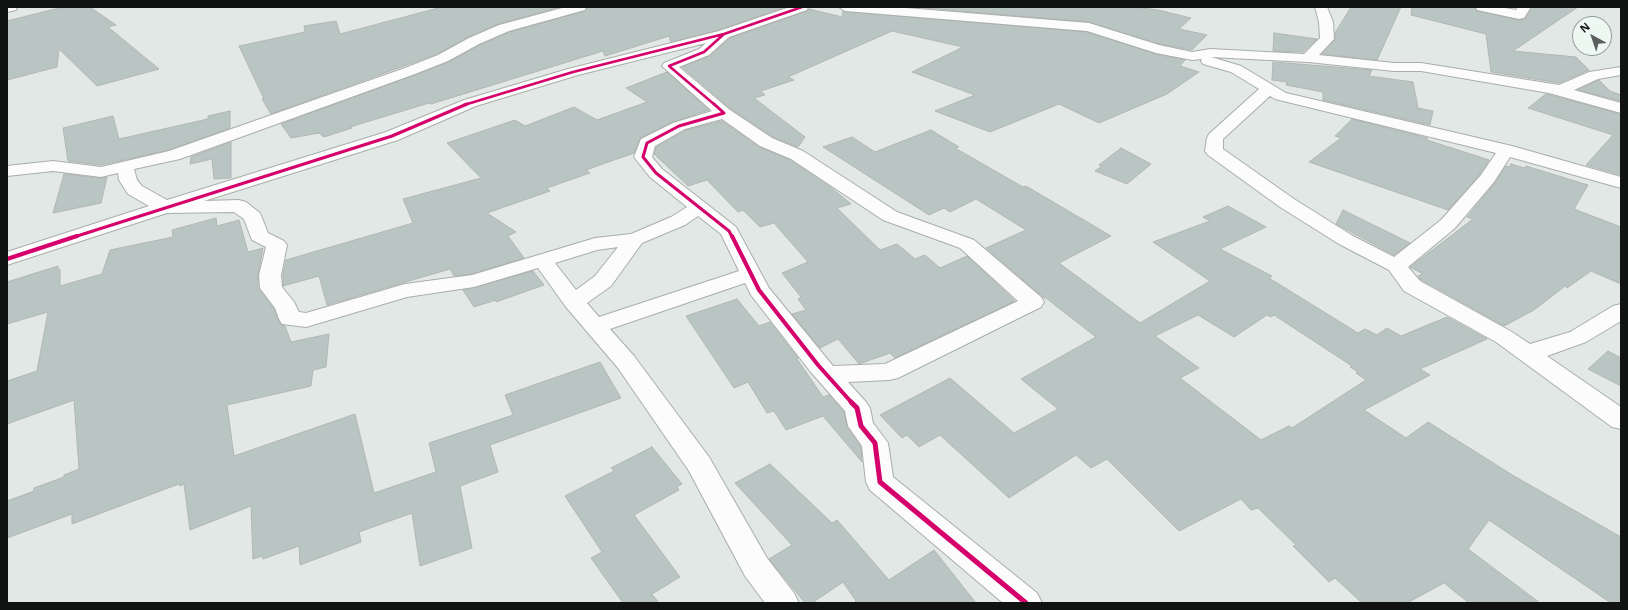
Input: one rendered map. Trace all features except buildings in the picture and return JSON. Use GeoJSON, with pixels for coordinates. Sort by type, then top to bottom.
{"type":"FeatureCollection","features":[{"type":"Feature","properties":{"kind":"street"},"geometry":{"type":"LineString","coordinates":[[7,8],[11,7]]}},
{"type":"Feature","properties":{"kind":"street"},"geometry":{"type":"LineString","coordinates":[[7,171],[53,166],[72,167],[84,171],[101,172],[174,155],[410,71],[443,58],[474,40],[504,28],[580,7]]}},
{"type":"Feature","properties":{"kind":"street"},"geometry":{"type":"LineString","coordinates":[[7,260],[165,207],[392,136],[470,103],[573,72],[724,34],[802,7]]}},
{"type":"Feature","properties":{"kind":"street"},"geometry":{"type":"LineString","coordinates":[[845,7],[1089,27],[1156,49],[1192,56],[1236,70],[1281,96],[1506,150],[1621,183]]}},
{"type":"Feature","properties":{"kind":"street"},"geometry":{"type":"LineString","coordinates":[[1308,58],[1327,39],[1326,22],[1321,7]]}},
{"type":"Feature","properties":{"kind":"street"},"geometry":{"type":"LineString","coordinates":[[1482,7],[1519,15],[1525,7]]}},
{"type":"Feature","properties":{"kind":"street"},"geometry":{"type":"LineString","coordinates":[[630,57],[651,65],[669,66],[704,52],[724,34]]}},
{"type":"Feature","properties":{"kind":"street"},"geometry":{"type":"LineString","coordinates":[[1192,56],[1210,53],[1308,58],[1362,65],[1421,67],[1561,90],[1594,75],[1621,71]]}},
{"type":"Feature","properties":{"kind":"street"},"geometry":{"type":"LineString","coordinates":[[669,66],[724,113],[738,121],[766,142],[797,156],[890,216],[968,244],[1033,302],[889,372],[828,375]]}},
{"type":"Feature","properties":{"kind":"street"},"geometry":{"type":"LineString","coordinates":[[1550,88],[1621,108]]}},
{"type":"Feature","properties":{"kind":"street"},"geometry":{"type":"LineString","coordinates":[[1267,89],[1258,100],[1236,117],[1215,138],[1214,151],[1287,203],[1346,240],[1396,266],[1412,286],[1504,337],[1621,420]]}},
{"type":"Feature","properties":{"kind":"street"},"geometry":{"type":"LineString","coordinates":[[724,113],[679,126],[647,143],[643,158],[656,173],[728,231],[759,290],[828,375],[857,408],[861,426],[875,443],[880,482],[1026,603]]}},
{"type":"Feature","properties":{"kind":"street"},"geometry":{"type":"LineString","coordinates":[[1396,266],[1448,224],[1488,178],[1506,150]]}},
{"type":"Feature","properties":{"kind":"street"},"geometry":{"type":"LineString","coordinates":[[124,167],[128,180],[134,190],[165,207],[239,206],[253,217],[259,236],[277,245],[270,275],[271,288],[286,307],[290,319],[306,320],[405,291],[474,281],[595,244],[635,239],[678,221],[699,207]]}},
{"type":"Feature","properties":{"kind":"street"},"geometry":{"type":"LineString","coordinates":[[574,302],[603,281],[635,239]]}},
{"type":"Feature","properties":{"kind":"street"},"geometry":{"type":"LineString","coordinates":[[543,261],[574,302],[626,362],[699,464],[756,567],[783,603]]}},
{"type":"Feature","properties":{"kind":"street"},"geometry":{"type":"LineString","coordinates":[[594,326],[751,274]]}},
{"type":"Feature","properties":{"kind":"street"},"geometry":{"type":"LineString","coordinates":[[1526,354],[1578,337],[1621,311]]}},
{"type":"Feature","properties":{"kind":"cycle path"},"geometry":{"type":"LineString","coordinates":[[7,259],[165,207],[392,136],[470,103],[573,72],[724,34],[802,7]]}},
{"type":"Feature","properties":{"kind":"cycle path"},"geometry":{"type":"LineString","coordinates":[[724,34],[704,52],[669,66],[724,113],[679,126],[647,143],[643,157],[656,173],[729,231],[759,290],[818,365],[857,408],[861,426],[875,443],[880,482],[1026,603]]}}]}
